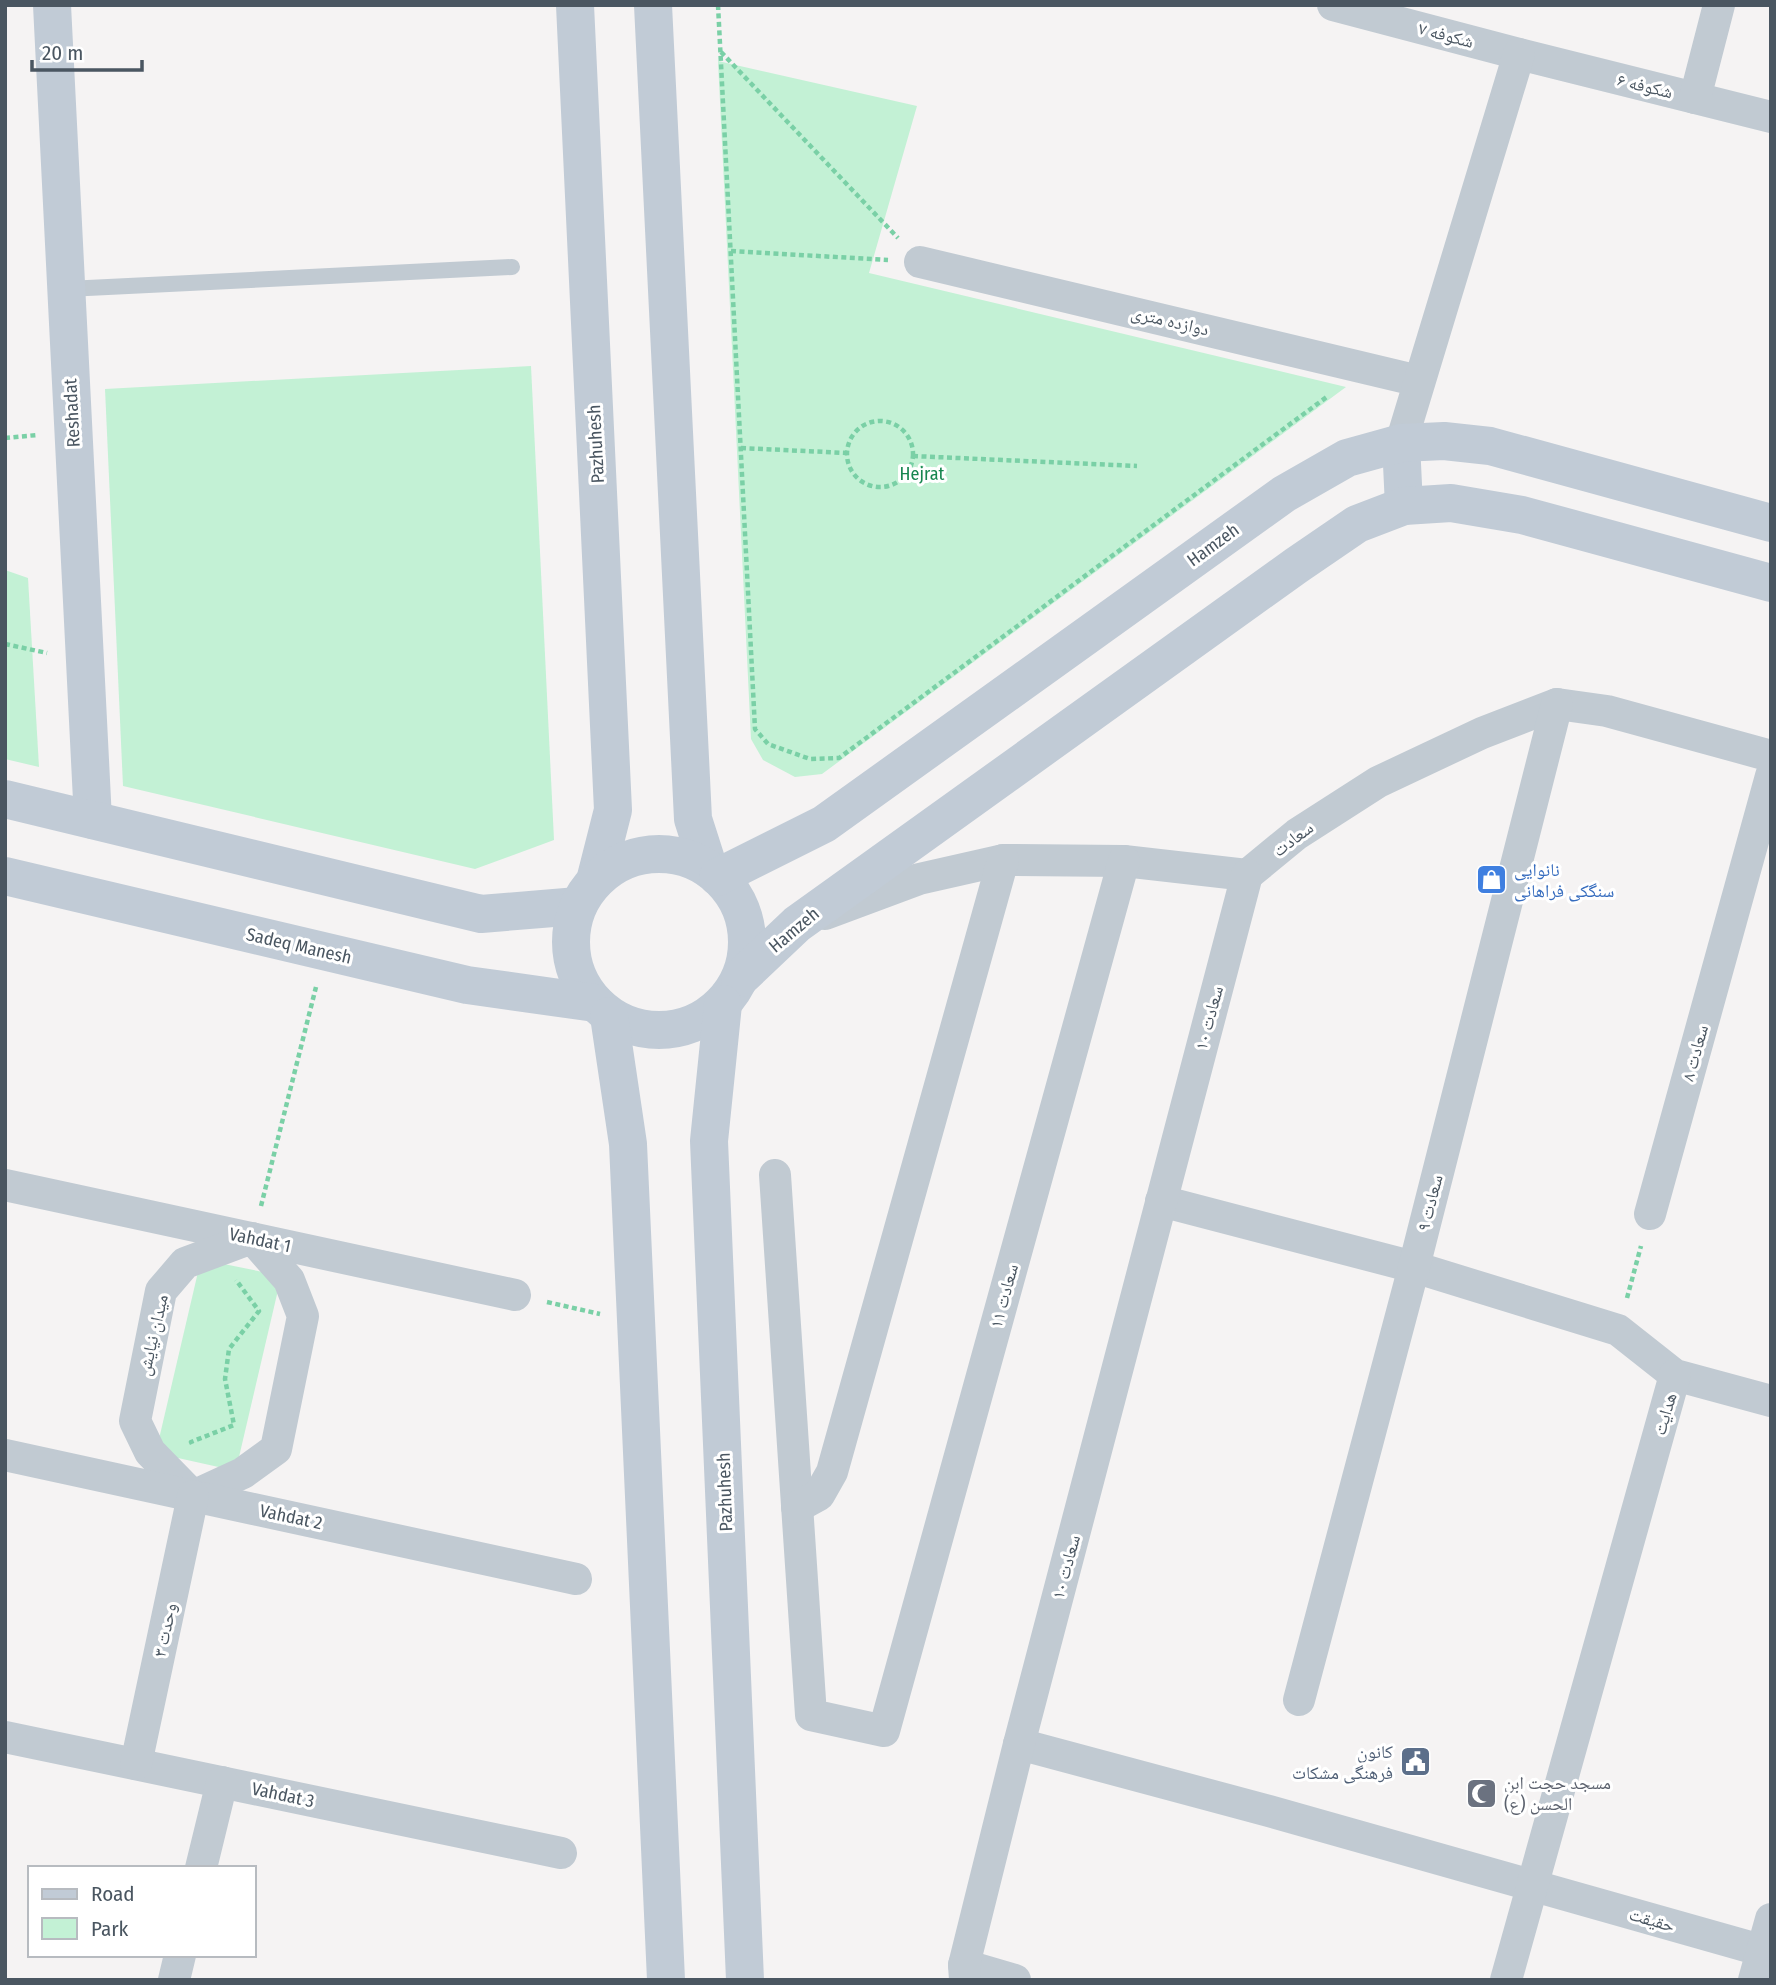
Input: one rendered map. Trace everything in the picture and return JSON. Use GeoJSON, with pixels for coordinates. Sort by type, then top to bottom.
{"type":"FeatureCollection","features":[{"type":"Feature","properties":{"kind":"street","name":"Reshadat"},"geometry":{"type":"LineString","coordinates":[[52,5],[93,820]]}},
{"type":"Feature","properties":{"kind":"street","name":"Pazhuhesh"},"geometry":{"type":"LineString","coordinates":[[575,5],[612,810],[586,893]]}},
{"type":"Feature","properties":{"kind":"street"},"geometry":{"type":"LineString","coordinates":[[653,5],[693,819],[713,873]]}},
{"type":"Feature","properties":{"kind":"street","name":"شکوفه ۷"},"geometry":{"type":"LineString","coordinates":[[1333,5],[1519,54]]}},
{"type":"Feature","properties":{"kind":"street"},"geometry":{"type":"LineString","coordinates":[[1695,98],[1719,5]]}},
{"type":"Feature","properties":{"kind":"street"},"geometry":{"type":"LineString","coordinates":[[1404,506],[1401,443],[1519,54]]}},
{"type":"Feature","properties":{"kind":"street","name":"شکوفه ۶"},"geometry":{"type":"LineString","coordinates":[[1519,54],[1771,117]]}},
{"type":"Feature","properties":{"kind":"street","name":"دوازده متری"},"geometry":{"type":"LineString","coordinates":[[920,262],[1419,381]]}},
{"type":"Feature","properties":{"kind":"street","name":"Hamzeh"},"geometry":{"type":"LineString","coordinates":[[713,873],[824,824],[1284,494],[1347,458],[1401,443],[1444,441],[1490,446],[1771,523]]}},
{"type":"Feature","properties":{"kind":"street","name":"Hamzeh"},"geometry":{"type":"LineString","coordinates":[[732,991],[797,924],[1357,524],[1404,506],[1451,503],[1522,515],[1771,583]]}},
{"type":"Feature","properties":{"kind":"street","name":"سعادت"},"geometry":{"type":"LineString","coordinates":[[1247,875],[1297,834],[1378,782],[1482,733],[1557,704],[1607,711],[1771,756]]}},
{"type":"Feature","properties":{"kind":"street","name":"سعادت ۹"},"geometry":{"type":"LineString","coordinates":[[1299,1700],[1414,1267],[1557,704]]}},
{"type":"Feature","properties":{"kind":"street","name":"سعادت ۸"},"geometry":{"type":"LineString","coordinates":[[1650,1214],[1771,776]]}},
{"type":"Feature","properties":{"kind":"street"},"geometry":{"type":"LineString","coordinates":[[5,799],[481,914],[586,893]]}},
{"type":"Feature","properties":{"kind":"street"},"geometry":{"type":"LineString","coordinates":[[650,854],[681,856],[713,873],[731,890],[745,918],[748,949],[732,991],[698,1022],[668,1031],[637,1029],[602,1009],[587,995],[573,967],[570,936],[586,893],[620,863],[650,854]]}},
{"type":"Feature","properties":{"kind":"street"},"geometry":{"type":"LineString","coordinates":[[797,924],[919,879],[1003,860],[1124,860],[1247,875]]}},
{"type":"Feature","properties":{"kind":"street"},"geometry":{"type":"LineString","coordinates":[[775,1175],[797,1507],[819,1495],[832,1472],[1003,860]]}},
{"type":"Feature","properties":{"kind":"street","name":"سعادت ۱۱"},"geometry":{"type":"LineString","coordinates":[[797,1507],[811,1715],[884,1731],[1124,860]]}},
{"type":"Feature","properties":{"kind":"street","name":"سعادت ۱۰"},"geometry":{"type":"LineString","coordinates":[[964,1972],[1019,1744],[1247,875]]}},
{"type":"Feature","properties":{"kind":"street","name":"Sadeq Manesh"},"geometry":{"type":"LineString","coordinates":[[5,876],[467,985],[602,1009]]}},
{"type":"Feature","properties":{"kind":"street","name":"Pazhuhesh"},"geometry":{"type":"LineString","coordinates":[[732,991],[709,1141],[745,1980]]}},
{"type":"Feature","properties":{"kind":"street"},"geometry":{"type":"LineString","coordinates":[[602,1009],[628,1144],[666,1980]]}},
{"type":"Feature","properties":{"kind":"street","name":"Vahdat 1"},"geometry":{"type":"LineString","coordinates":[[5,1185],[515,1295]]}},
{"type":"Feature","properties":{"kind":"street","name":"هدایت"},"geometry":{"type":"LineString","coordinates":[[1161,1201],[1414,1267],[1618,1329],[1675,1375],[1506,1980]]}},
{"type":"Feature","properties":{"kind":"street"},"geometry":{"type":"LineString","coordinates":[[193,1496],[243,1473],[276,1449],[303,1316],[289,1280],[252,1238]]}},
{"type":"Feature","properties":{"kind":"street","name":"میدان نیایش"},"geometry":{"type":"LineString","coordinates":[[193,1496],[149,1452],[135,1421],[161,1291],[185,1263],[252,1238]]}},
{"type":"Feature","properties":{"kind":"street"},"geometry":{"type":"LineString","coordinates":[[1675,1375],[1771,1401]]}},
{"type":"Feature","properties":{"kind":"street","name":"Vahdat 2"},"geometry":{"type":"LineString","coordinates":[[5,1455],[576,1578]]}},
{"type":"Feature","properties":{"kind":"street","name":"وحدت ۳"},"geometry":{"type":"LineString","coordinates":[[136,1764],[193,1496]]}},
{"type":"Feature","properties":{"kind":"street","name":"Vahdat 3"},"geometry":{"type":"LineString","coordinates":[[5,1737],[561,1853]]}},
{"type":"Feature","properties":{"kind":"street"},"geometry":{"type":"LineString","coordinates":[[1019,1744],[1533,1886]]}},
{"type":"Feature","properties":{"kind":"street"},"geometry":{"type":"LineString","coordinates":[[201,1866],[222,1782]]}},
{"type":"Feature","properties":{"kind":"street","name":"حقیقت"},"geometry":{"type":"LineString","coordinates":[[1533,1886],[1762,1961]]}},
{"type":"Feature","properties":{"kind":"street"},"geometry":{"type":"LineString","coordinates":[[1762,1961],[1771,1919]]}},
{"type":"Feature","properties":{"kind":"street"},"geometry":{"type":"LineString","coordinates":[[174,1980],[180,1957]]}},
{"type":"Feature","properties":{"kind":"street"},"geometry":{"type":"LineString","coordinates":[[964,1972],[1015,1980]]}},
{"type":"Feature","properties":{"kind":"lane"},"geometry":{"type":"LineString","coordinates":[[66,289],[512,267]]}},
{"type":"Feature","properties":{"kind":"path"},"geometry":{"type":"LineString","coordinates":[[718,5],[755,729],[768,744],[810,759],[839,758],[1366,368]]}},
{"type":"Feature","properties":{"kind":"path"},"geometry":{"type":"LineString","coordinates":[[720,51],[920,262]]}},
{"type":"Feature","properties":{"kind":"path"},"geometry":{"type":"LineString","coordinates":[[731,251],[920,262]]}},
{"type":"Feature","properties":{"kind":"path"},"geometry":{"type":"LineString","coordinates":[[881,421],[894,424],[905,432],[912,443],[913,456],[910,469],[902,479],[891,486],[878,488],[866,485],[855,477],[848,466],[846,453],[850,440],[858,429],[868,423],[881,421]]}},
{"type":"Feature","properties":{"kind":"path"},"geometry":{"type":"LineString","coordinates":[[741,448],[846,453]]}},
{"type":"Feature","properties":{"kind":"path"},"geometry":{"type":"LineString","coordinates":[[913,456],[1137,466]]}},
{"type":"Feature","properties":{"kind":"path"},"geometry":{"type":"LineString","coordinates":[[193,1496],[191,1442],[234,1425],[225,1379],[229,1349],[258,1311],[235,1278],[252,1238],[325,952]]}},
{"type":"Feature","properties":{"kind":"path"},"geometry":{"type":"LineString","coordinates":[[1618,1329],[1650,1214]]}},
{"type":"Feature","properties":{"kind":"path"},"geometry":{"type":"LineString","coordinates":[[515,1295],[636,1323]]}},
{"type":"Feature","properties":{"kind":"green space","name":"Hejrat"},"geometry":{"type":"Polygon","coordinates":[[[718,61],[917,106],[869,273],[1346,387],[822,774],[795,777],[763,760],[751,739],[718,61]]]}},
{"type":"Feature","properties":{"kind":"green space"},"geometry":{"type":"Polygon","coordinates":[[[531,366],[554,840],[475,869],[123,786],[105,389],[531,366]]]}},
{"type":"Feature","properties":{"kind":"green space"},"geometry":{"type":"Polygon","coordinates":[[[5,570],[28,578],[39,767],[5,759],[5,570]]]}},
{"type":"Feature","properties":{"kind":"green space"},"geometry":{"type":"Polygon","coordinates":[[[214,1262],[268,1273],[278,1290],[239,1457],[223,1468],[169,1456],[159,1439],[198,1272],[214,1262]]]}},
{"type":"Feature","properties":{"kind":"place","name":"نانوایی سنگکی فراهانی"},"geometry":{"type":"Point","coordinates":[1491,880]}},
{"type":"Feature","properties":{"kind":"place","name":"کانون فرهنگی مشکات"},"geometry":{"type":"Point","coordinates":[1416,1762]}},
{"type":"Feature","properties":{"kind":"place","name":"مسجد حجت ابن الحسن (ع)"},"geometry":{"type":"Point","coordinates":[1481,1793]}}]}
